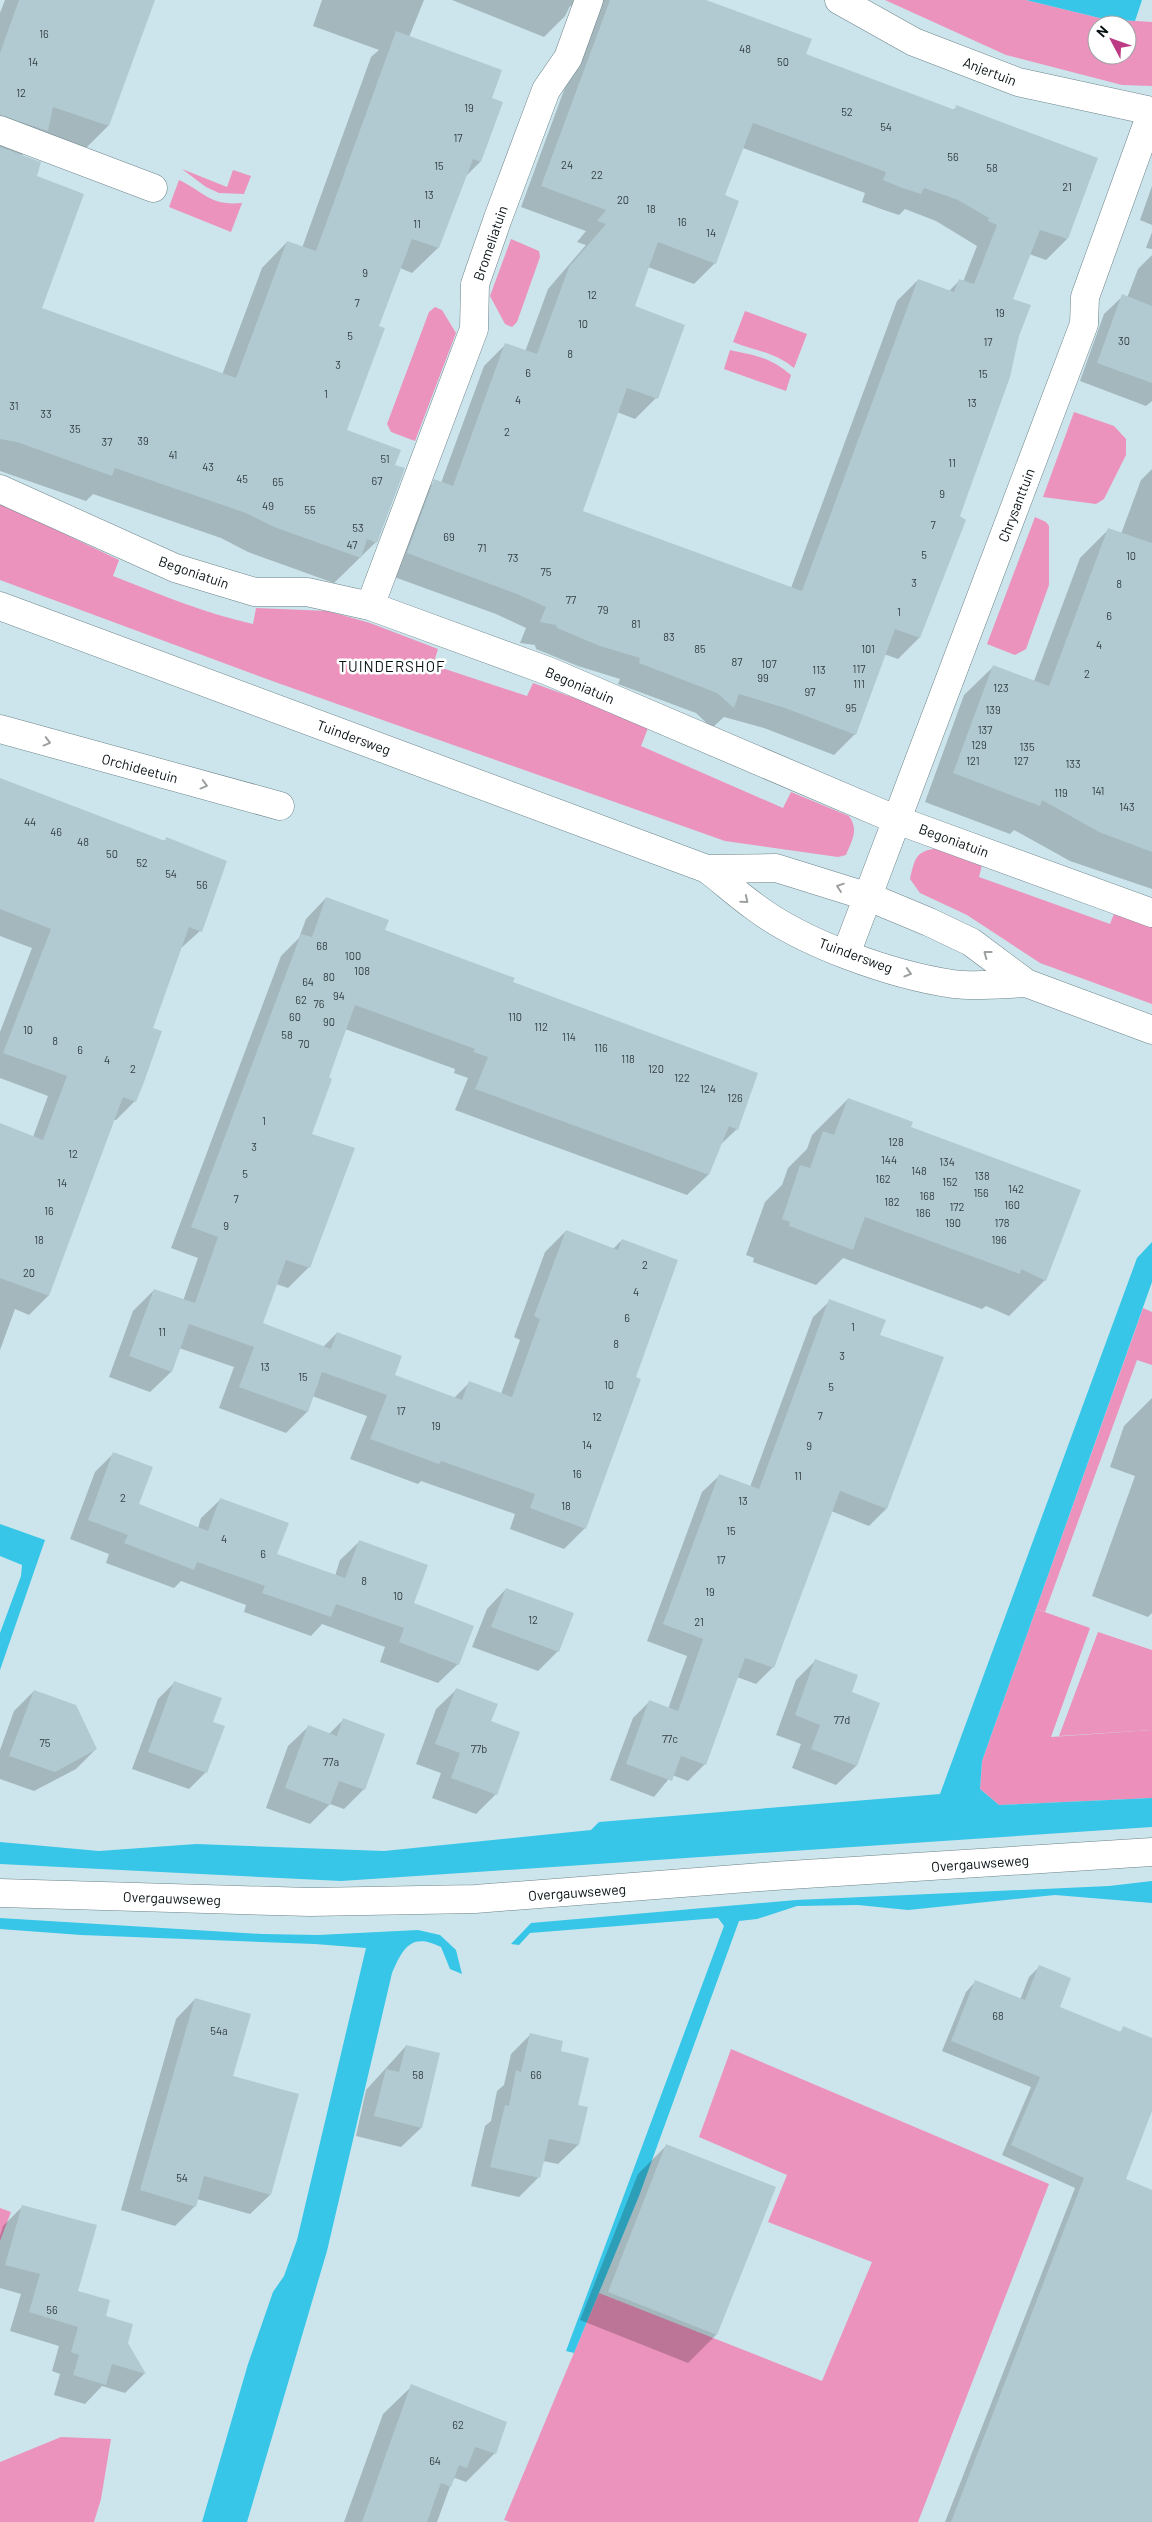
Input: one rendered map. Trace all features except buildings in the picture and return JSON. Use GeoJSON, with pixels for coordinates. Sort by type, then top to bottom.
{"type":"FeatureCollection","features":[{"type":"Feature","properties":{"kind":"street","name":"Bromeliatuin"},"geometry":{"type":"LineString","coordinates":[[370,606],[474,329],[475,284],[498,218],[546,90],[568,58],[589,0]]}},
{"type":"Feature","properties":{"kind":"street","name":"Anjertuin"},"geometry":{"type":"LineString","coordinates":[[839,0],[914,42],[1018,82],[1152,111]]}},
{"type":"Feature","properties":{"kind":"street","name":"Chrysanttuin"},"geometry":{"type":"LineString","coordinates":[[846,954],[1084,324],[1085,297],[1152,111]]}},
{"type":"Feature","properties":{"kind":"street"},"geometry":{"type":"LineString","coordinates":[[0,130],[153,188]]}},
{"type":"Feature","properties":{"kind":"street","name":"Begoniatuin"},"geometry":{"type":"LineString","coordinates":[[0,489],[175,568],[255,592],[307,592],[370,606],[548,671],[897,820],[1152,913]]}},
{"type":"Feature","properties":{"kind":"street","name":"Tuindersweg"},"geometry":{"type":"LineString","coordinates":[[0,606],[707,868],[764,913],[796,932],[846,954],[911,975],[955,984],[1026,983]]}},
{"type":"Feature","properties":{"kind":"street","name":"Orchideetuin"},"geometry":{"type":"LineString","coordinates":[[0,729],[280,806]]}},
{"type":"Feature","properties":{"kind":"street","name":"Tuindersweg"},"geometry":{"type":"LineString","coordinates":[[707,868],[776,868],[869,897],[971,942],[1026,983],[1152,1030]]}},
{"type":"Feature","properties":{"kind":"street","name":"Overgauwseweg"},"geometry":{"type":"LineString","coordinates":[[0,1893],[310,1902],[475,1899],[774,1876],[1152,1852]]}},
{"type":"Feature","properties":{"kind":"shaded area"},"geometry":{"type":"Polygon","coordinates":[[[885,0],[1026,0],[1088,15],[1087,65],[1137,65],[1137,21],[1152,22],[1152,86],[1122,85],[1006,55],[885,0]]]}},
{"type":"Feature","properties":{"kind":"shaded area"},"geometry":{"type":"Polygon","coordinates":[[[182,169],[227,187],[233,170],[251,176],[244,194],[219,193],[206,187],[182,169]]]}},
{"type":"Feature","properties":{"kind":"shaded area"},"geometry":{"type":"Polygon","coordinates":[[[179,180],[214,200],[242,203],[231,232],[169,207],[179,180]]]}},
{"type":"Feature","properties":{"kind":"shaded area"},"geometry":{"type":"Polygon","coordinates":[[[511,239],[539,251],[540,257],[517,322],[512,327],[505,324],[490,296],[511,239]]]}},
{"type":"Feature","properties":{"kind":"shaded area"},"geometry":{"type":"Polygon","coordinates":[[[435,307],[442,310],[456,333],[415,441],[391,432],[387,424],[429,312],[435,307]]]}},
{"type":"Feature","properties":{"kind":"shaded area"},"geometry":{"type":"Polygon","coordinates":[[[745,311],[807,334],[794,368],[780,358],[733,342],[745,311]]]}},
{"type":"Feature","properties":{"kind":"shaded area"},"geometry":{"type":"Polygon","coordinates":[[[730,350],[762,358],[783,369],[791,375],[786,391],[724,369],[730,350]]]}},
{"type":"Feature","properties":{"kind":"shaded area"},"geometry":{"type":"Polygon","coordinates":[[[1074,412],[1114,426],[1126,439],[1126,455],[1104,499],[1096,504],[1043,497],[1074,412]]]}},
{"type":"Feature","properties":{"kind":"shaded area"},"geometry":{"type":"Polygon","coordinates":[[[0,503],[119,560],[113,576],[199,609],[253,624],[256,608],[328,611],[370,623],[438,649],[433,665],[527,696],[533,683],[605,709],[648,728],[641,746],[783,808],[791,792],[849,816],[854,826],[854,835],[846,855],[838,857],[725,841],[275,682],[0,580],[0,503]]]}},
{"type":"Feature","properties":{"kind":"shaded area"},"geometry":{"type":"Polygon","coordinates":[[[1035,517],[1046,522],[1049,526],[1049,585],[1026,649],[1015,655],[987,644],[1035,517]]]}},
{"type":"Feature","properties":{"kind":"shaded area"},"geometry":{"type":"Polygon","coordinates":[[[941,848],[983,861],[979,877],[1110,924],[1117,906],[1152,920],[1152,1004],[1040,963],[967,915],[920,893],[910,879],[915,860],[926,851],[941,848]]]}},
{"type":"Feature","properties":{"kind":"shaded area"},"geometry":{"type":"Polygon","coordinates":[[[1143,1308],[1152,1312],[1152,1365],[1137,1360],[1045,1612],[1036,1609],[1143,1308]]]}},
{"type":"Feature","properties":{"kind":"shaded area"},"geometry":{"type":"Polygon","coordinates":[[[1036,1609],[1090,1628],[1051,1737],[1152,1730],[1152,1798],[999,1805],[980,1789],[982,1761],[1036,1609]]]}},
{"type":"Feature","properties":{"kind":"shaded area"},"geometry":{"type":"Polygon","coordinates":[[[1098,1632],[1152,1650],[1152,1730],[1059,1736],[1098,1632]]]}},
{"type":"Feature","properties":{"kind":"shaded area"},"geometry":{"type":"Polygon","coordinates":[[[731,2049],[1049,2184],[918,2522],[510,2522],[504,2520],[599,2293],[822,2381],[872,2262],[768,2222],[787,2175],[699,2137],[731,2049]]]}},
{"type":"Feature","properties":{"kind":"shaded area"},"geometry":{"type":"Polygon","coordinates":[[[0,2208],[11,2212],[0,2241],[0,2208]]]}},
{"type":"Feature","properties":{"kind":"shaded area"},"geometry":{"type":"Polygon","coordinates":[[[61,2437],[111,2439],[101,2499],[94,2522],[0,2522],[0,2462],[61,2437]]]}},
{"type":"Feature","properties":{"kind":"water"},"geometry":{"type":"Polygon","coordinates":[[[1026,0],[1142,0],[1137,15],[1088,15],[1026,0]]]}},
{"type":"Feature","properties":{"kind":"water"},"geometry":{"type":"Polygon","coordinates":[[[1152,1242],[1152,1282],[982,1761],[980,1789],[999,1805],[1152,1798],[1152,1827],[341,1881],[0,1864],[0,1842],[99,1851],[196,1844],[384,1851],[591,1830],[599,1822],[940,1794],[1137,1258],[1152,1242]]]}},
{"type":"Feature","properties":{"kind":"water"},"geometry":{"type":"Polygon","coordinates":[[[0,1524],[45,1540],[0,1670],[0,1633],[21,1576],[22,1565],[0,1556],[0,1524]]]}},
{"type":"Feature","properties":{"kind":"water"},"geometry":{"type":"Polygon","coordinates":[[[1152,1881],[1152,1903],[1055,1895],[908,1910],[858,1905],[797,1906],[757,1919],[739,1921],[639,2196],[574,2353],[566,2351],[724,1926],[718,1918],[530,1933],[519,1945],[511,1944],[531,1923],[796,1900],[1109,1886],[1152,1881]]]}},
{"type":"Feature","properties":{"kind":"water"},"geometry":{"type":"Polygon","coordinates":[[[0,1918],[262,1934],[318,1935],[418,1930],[440,1935],[456,1950],[462,1974],[450,1969],[441,1947],[422,1941],[409,1945],[404,1950],[392,1973],[327,2251],[247,2522],[202,2522],[248,2364],[273,2292],[284,2276],[297,2240],[366,1948],[315,1944],[81,1935],[0,1929],[0,1918]]]}},
{"type":"Feature","properties":{"kind":"district","name":"TUINDERSHOF"},"geometry":{"type":"Point","coordinates":[392,666]}}]}
